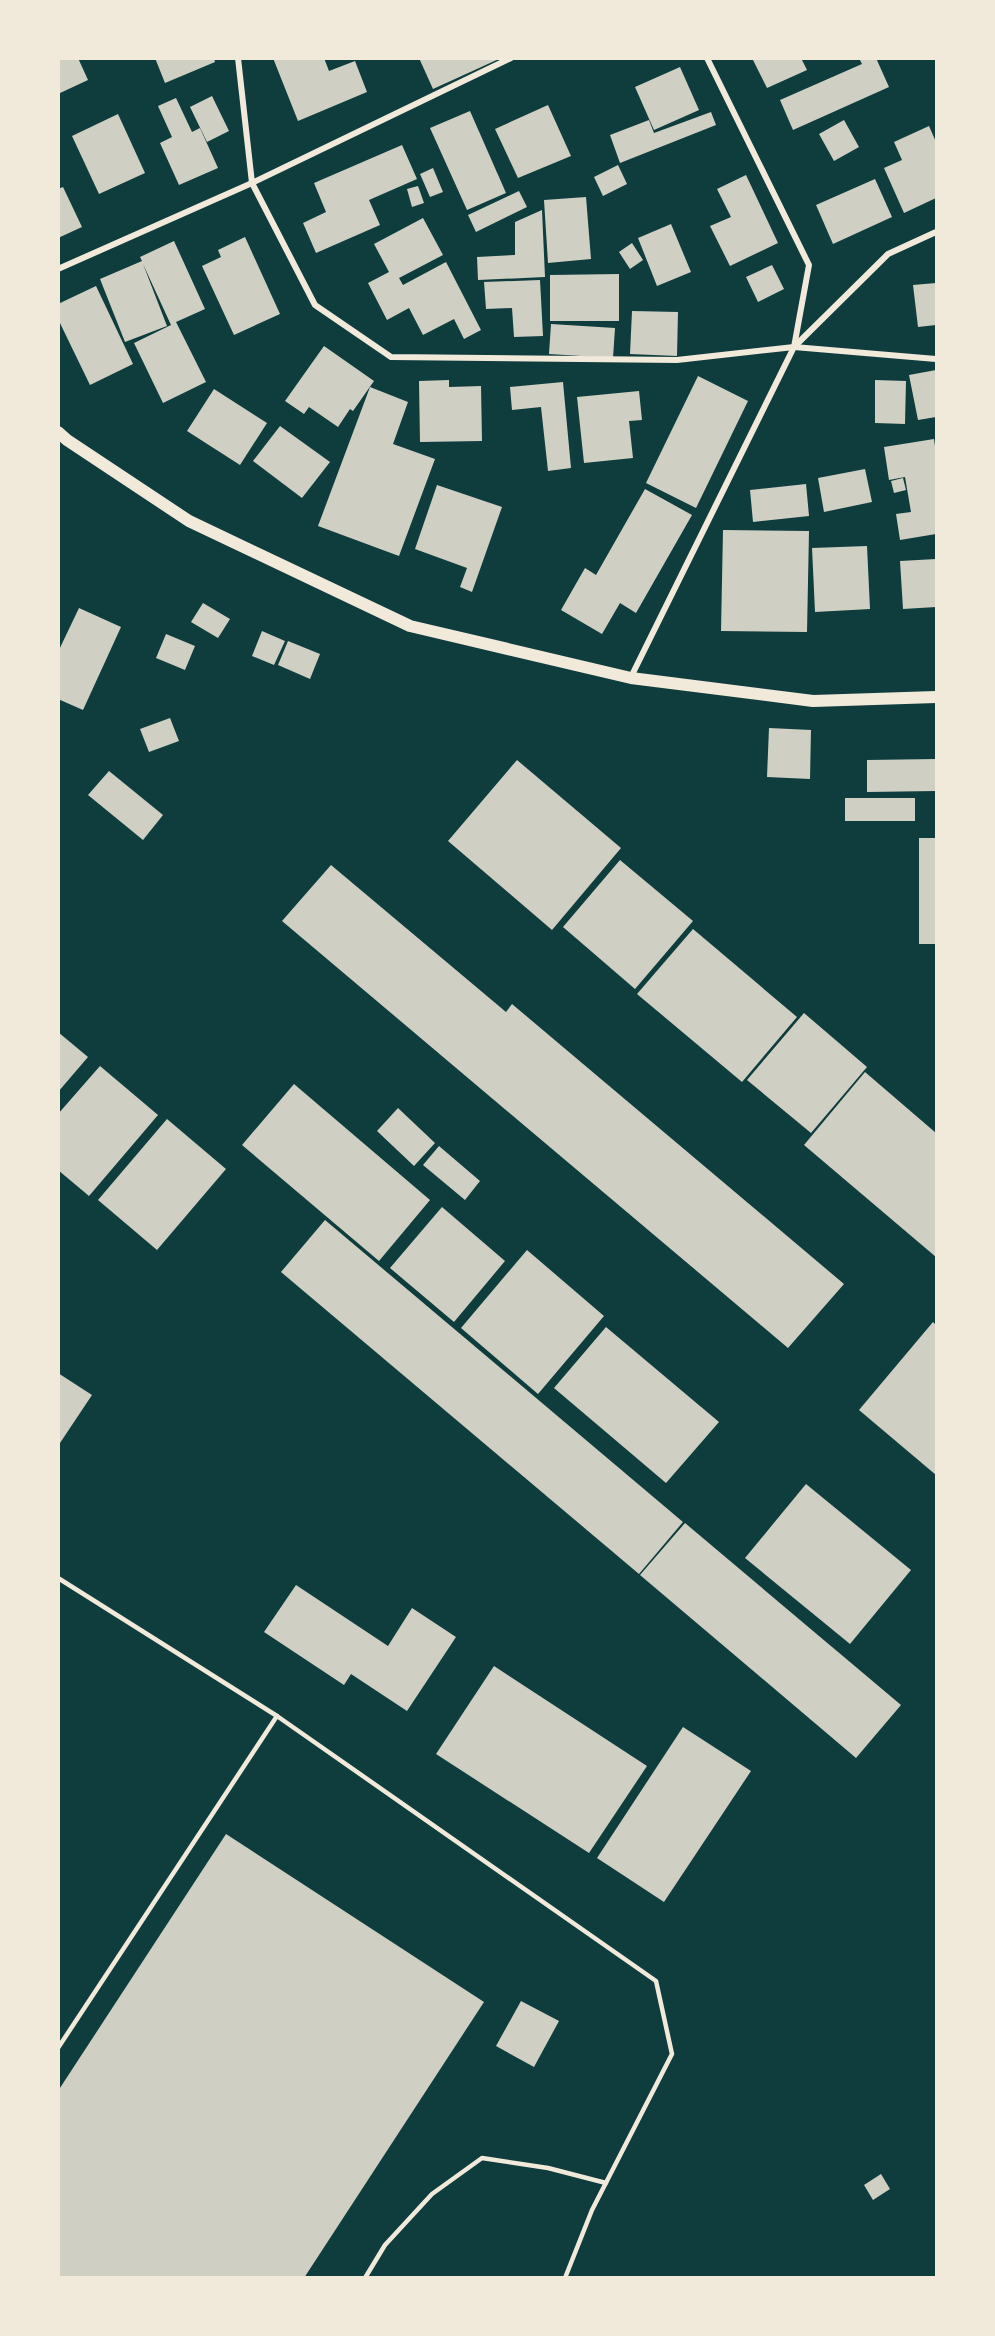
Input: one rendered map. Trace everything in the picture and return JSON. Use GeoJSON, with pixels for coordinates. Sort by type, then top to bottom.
{"type":"FeatureCollection","features":[{"type":"Feature","properties":{"kind":"main road"},"geometry":{"type":"LineString","coordinates":[[58,432],[189,521],[410,626],[631,678],[813,701],[936,697]]}},
{"type":"Feature","properties":{"kind":"street"},"geometry":{"type":"LineString","coordinates":[[238,58],[252,183],[315,305],[391,357],[677,360],[794,347],[936,359]]}},
{"type":"Feature","properties":{"kind":"street"},"geometry":{"type":"LineString","coordinates":[[58,269],[252,183],[511,58]]}},
{"type":"Feature","properties":{"kind":"street"},"geometry":{"type":"LineString","coordinates":[[631,678],[794,347],[809,265],[707,58]]}},
{"type":"Feature","properties":{"kind":"street"},"geometry":{"type":"LineString","coordinates":[[794,347],[888,254],[936,232]]}},
{"type":"Feature","properties":{"kind":"lane"},"geometry":{"type":"LineString","coordinates":[[58,1578],[277,1716],[656,1981],[672,2054],[592,2210],[565,2277]]}},
{"type":"Feature","properties":{"kind":"lane"},"geometry":{"type":"LineString","coordinates":[[58,2048],[277,1716]]}},
{"type":"Feature","properties":{"kind":"lane"},"geometry":{"type":"LineString","coordinates":[[365,2277],[385,2245],[432,2194],[482,2158],[548,2168],[606,2183]]}},
{"type":"Feature","properties":{"kind":"building"},"geometry":{"type":"Polygon","coordinates":[[[58,58],[78,58],[88,80],[58,94],[58,58]]]}},
{"type":"Feature","properties":{"kind":"building"},"geometry":{"type":"Polygon","coordinates":[[[155,58],[214,58],[215,62],[165,83],[155,58]]]}},
{"type":"Feature","properties":{"kind":"building"},"geometry":{"type":"Polygon","coordinates":[[[273,58],[324,58],[329,71],[355,61],[367,92],[298,121],[273,58]]]}},
{"type":"Feature","properties":{"kind":"building"},"geometry":{"type":"Polygon","coordinates":[[[419,58],[501,58],[433,89],[419,58]]]}},
{"type":"Feature","properties":{"kind":"building"},"geometry":{"type":"Polygon","coordinates":[[[752,58],[801,58],[807,70],[767,88],[752,58]]]}},
{"type":"Feature","properties":{"kind":"building"},"geometry":{"type":"Polygon","coordinates":[[[859,58],[876,58],[889,87],[793,130],[780,100],[862,64],[859,58]]]}},
{"type":"Feature","properties":{"kind":"building"},"geometry":{"type":"Polygon","coordinates":[[[680,67],[699,110],[654,130],[635,87],[680,67]]]}},
{"type":"Feature","properties":{"kind":"building"},"geometry":{"type":"Polygon","coordinates":[[[212,96],[229,131],[207,142],[190,107],[212,96]]]}},
{"type":"Feature","properties":{"kind":"building"},"geometry":{"type":"Polygon","coordinates":[[[176,98],[192,132],[200,128],[218,168],[179,185],[160,143],[172,137],[158,106],[176,98]]]}},
{"type":"Feature","properties":{"kind":"building"},"geometry":{"type":"Polygon","coordinates":[[[548,105],[571,156],[518,178],[495,129],[548,105]]]}},
{"type":"Feature","properties":{"kind":"building"},"geometry":{"type":"Polygon","coordinates":[[[470,111],[506,193],[467,210],[430,128],[470,111]]]}},
{"type":"Feature","properties":{"kind":"building"},"geometry":{"type":"Polygon","coordinates":[[[711,112],[716,125],[620,163],[610,135],[649,120],[654,133],[711,112]]]}},
{"type":"Feature","properties":{"kind":"building"},"geometry":{"type":"Polygon","coordinates":[[[118,114],[145,173],[99,194],[72,136],[118,114]]]}},
{"type":"Feature","properties":{"kind":"building"},"geometry":{"type":"Polygon","coordinates":[[[844,120],[859,147],[834,161],[819,134],[844,120]]]}},
{"type":"Feature","properties":{"kind":"building"},"geometry":{"type":"Polygon","coordinates":[[[929,126],[936,142],[936,198],[904,213],[884,168],[902,160],[894,142],[929,126]]]}},
{"type":"Feature","properties":{"kind":"building"},"geometry":{"type":"Polygon","coordinates":[[[402,145],[417,179],[369,200],[380,225],[316,253],[303,223],[326,212],[314,183],[402,145]]]}},
{"type":"Feature","properties":{"kind":"building"},"geometry":{"type":"Polygon","coordinates":[[[618,165],[627,184],[603,196],[594,177],[618,165]]]}},
{"type":"Feature","properties":{"kind":"building"},"geometry":{"type":"Polygon","coordinates":[[[433,168],[443,192],[430,197],[420,174],[433,168]]]}},
{"type":"Feature","properties":{"kind":"building"},"geometry":{"type":"Polygon","coordinates":[[[746,175],[778,243],[730,266],[710,226],[731,217],[717,189],[746,175]]]}},
{"type":"Feature","properties":{"kind":"building"},"geometry":{"type":"Polygon","coordinates":[[[875,179],[892,217],[833,244],[816,205],[875,179]]]}},
{"type":"Feature","properties":{"kind":"building"},"geometry":{"type":"Polygon","coordinates":[[[418,186],[424,203],[412,207],[407,189],[418,186]]]}},
{"type":"Feature","properties":{"kind":"building"},"geometry":{"type":"Polygon","coordinates":[[[63,187],[82,227],[58,238],[58,189],[63,187]]]}},
{"type":"Feature","properties":{"kind":"building"},"geometry":{"type":"Polygon","coordinates":[[[519,191],[527,207],[476,232],[468,215],[519,191]]]}},
{"type":"Feature","properties":{"kind":"building"},"geometry":{"type":"Polygon","coordinates":[[[586,197],[591,259],[548,263],[544,200],[586,197]]]}},
{"type":"Feature","properties":{"kind":"building"},"geometry":{"type":"Polygon","coordinates":[[[542,210],[545,277],[478,280],[477,257],[515,255],[515,222],[542,210]]]}},
{"type":"Feature","properties":{"kind":"building"},"geometry":{"type":"Polygon","coordinates":[[[423,218],[443,255],[399,278],[403,285],[446,262],[481,330],[464,339],[454,319],[423,335],[409,308],[387,320],[368,283],[389,272],[374,244],[423,218]]]}},
{"type":"Feature","properties":{"kind":"building"},"geometry":{"type":"Polygon","coordinates":[[[671,224],[691,272],[657,286],[638,238],[671,224]]]}},
{"type":"Feature","properties":{"kind":"building"},"geometry":{"type":"Polygon","coordinates":[[[245,237],[280,314],[234,335],[202,266],[221,257],[218,250],[245,237]]]}},
{"type":"Feature","properties":{"kind":"building"},"geometry":{"type":"Polygon","coordinates":[[[174,241],[205,309],[176,322],[206,382],[163,403],[134,343],[171,325],[143,264],[167,326],[125,342],[100,279],[142,261],[140,257],[174,241]]]}},
{"type":"Feature","properties":{"kind":"building"},"geometry":{"type":"Polygon","coordinates":[[[632,243],[643,260],[630,269],[619,252],[632,243]]]}},
{"type":"Feature","properties":{"kind":"building"},"geometry":{"type":"Polygon","coordinates":[[[772,265],[784,289],[758,302],[746,277],[772,265]]]}},
{"type":"Feature","properties":{"kind":"building"},"geometry":{"type":"Polygon","coordinates":[[[619,274],[619,321],[550,321],[550,275],[619,274]]]}},
{"type":"Feature","properties":{"kind":"building"},"geometry":{"type":"Polygon","coordinates":[[[540,280],[543,336],[514,337],[512,308],[486,309],[484,282],[540,280]]]}},
{"type":"Feature","properties":{"kind":"building"},"geometry":{"type":"Polygon","coordinates":[[[936,283],[936,325],[918,327],[913,285],[936,283]]]}},
{"type":"Feature","properties":{"kind":"building"},"geometry":{"type":"Polygon","coordinates":[[[96,286],[133,364],[90,385],[58,319],[58,304],[96,286]]]}},
{"type":"Feature","properties":{"kind":"building"},"geometry":{"type":"Polygon","coordinates":[[[632,311],[678,312],[677,356],[630,354],[632,311]]]}},
{"type":"Feature","properties":{"kind":"building"},"geometry":{"type":"Polygon","coordinates":[[[551,324],[615,328],[613,358],[549,354],[551,324]]]}},
{"type":"Feature","properties":{"kind":"building"},"geometry":{"type":"Polygon","coordinates":[[[324,346],[374,381],[353,411],[350,409],[338,427],[309,407],[304,414],[285,401],[324,346]]]}},
{"type":"Feature","properties":{"kind":"building"},"geometry":{"type":"Polygon","coordinates":[[[936,370],[936,417],[918,420],[909,375],[936,370]]]}},
{"type":"Feature","properties":{"kind":"building"},"geometry":{"type":"Polygon","coordinates":[[[698,376],[748,401],[696,508],[646,483],[698,376]]]}},
{"type":"Feature","properties":{"kind":"building"},"geometry":{"type":"Polygon","coordinates":[[[449,380],[449,387],[481,386],[482,441],[420,442],[419,381],[449,380]]]}},
{"type":"Feature","properties":{"kind":"building"},"geometry":{"type":"Polygon","coordinates":[[[875,380],[906,381],[905,424],[875,423],[875,380]]]}},
{"type":"Feature","properties":{"kind":"building"},"geometry":{"type":"Polygon","coordinates":[[[563,382],[571,468],[548,471],[541,407],[512,410],[510,387],[563,382]]]}},
{"type":"Feature","properties":{"kind":"building"},"geometry":{"type":"Polygon","coordinates":[[[370,387],[408,402],[393,444],[435,459],[399,556],[318,526],[370,387]]]}},
{"type":"Feature","properties":{"kind":"building"},"geometry":{"type":"Polygon","coordinates":[[[214,389],[267,423],[240,465],[187,431],[214,389]]]}},
{"type":"Feature","properties":{"kind":"building"},"geometry":{"type":"Polygon","coordinates":[[[639,391],[642,420],[629,421],[633,458],[584,463],[577,397],[639,391]]]}},
{"type":"Feature","properties":{"kind":"building"},"geometry":{"type":"Polygon","coordinates":[[[280,426],[330,462],[302,498],[253,461],[280,426]]]}},
{"type":"Feature","properties":{"kind":"building"},"geometry":{"type":"Polygon","coordinates":[[[934,439],[936,534],[900,540],[896,514],[911,512],[905,477],[889,480],[884,447],[934,439]]]}},
{"type":"Feature","properties":{"kind":"building"},"geometry":{"type":"Polygon","coordinates":[[[865,469],[872,502],[824,512],[818,478],[865,469]]]}},
{"type":"Feature","properties":{"kind":"building"},"geometry":{"type":"Polygon","coordinates":[[[903,478],[906,490],[894,493],[891,481],[903,478]]]}},
{"type":"Feature","properties":{"kind":"building"},"geometry":{"type":"Polygon","coordinates":[[[806,484],[809,516],[753,522],[750,490],[806,484]]]}},
{"type":"Feature","properties":{"kind":"building"},"geometry":{"type":"Polygon","coordinates":[[[437,485],[502,507],[472,592],[460,587],[467,568],[415,549],[437,485]]]}},
{"type":"Feature","properties":{"kind":"building"},"geometry":{"type":"Polygon","coordinates":[[[645,489],[692,515],[636,613],[620,603],[602,634],[561,610],[585,568],[596,575],[645,489]]]}},
{"type":"Feature","properties":{"kind":"building"},"geometry":{"type":"Polygon","coordinates":[[[723,530],[809,531],[807,632],[721,631],[723,530]]]}},
{"type":"Feature","properties":{"kind":"building"},"geometry":{"type":"Polygon","coordinates":[[[867,546],[870,609],[815,612],[812,548],[867,546]]]}},
{"type":"Feature","properties":{"kind":"building"},"geometry":{"type":"Polygon","coordinates":[[[936,559],[936,607],[903,609],[900,561],[936,559]]]}},
{"type":"Feature","properties":{"kind":"building"},"geometry":{"type":"Polygon","coordinates":[[[203,603],[230,619],[218,638],[191,622],[203,603]]]}},
{"type":"Feature","properties":{"kind":"building"},"geometry":{"type":"Polygon","coordinates":[[[79,608],[121,627],[83,710],[58,699],[58,652],[79,608]]]}},
{"type":"Feature","properties":{"kind":"building"},"geometry":{"type":"Polygon","coordinates":[[[262,631],[285,641],[274,665],[252,656],[262,631]]]}},
{"type":"Feature","properties":{"kind":"building"},"geometry":{"type":"Polygon","coordinates":[[[166,634],[195,646],[185,670],[156,658],[166,634]]]}},
{"type":"Feature","properties":{"kind":"building"},"geometry":{"type":"Polygon","coordinates":[[[288,641],[320,654],[310,679],[278,665],[288,641]]]}},
{"type":"Feature","properties":{"kind":"building"},"geometry":{"type":"Polygon","coordinates":[[[170,718],[179,741],[149,752],[140,729],[170,718]]]}},
{"type":"Feature","properties":{"kind":"building"},"geometry":{"type":"Polygon","coordinates":[[[769,728],[811,730],[810,779],[767,777],[769,728]]]}},
{"type":"Feature","properties":{"kind":"building"},"geometry":{"type":"Polygon","coordinates":[[[936,759],[936,791],[867,792],[867,760],[936,759]]]}},
{"type":"Feature","properties":{"kind":"building"},"geometry":{"type":"Polygon","coordinates":[[[517,760],[621,848],[552,930],[448,841],[517,760]]]}},
{"type":"Feature","properties":{"kind":"building"},"geometry":{"type":"Polygon","coordinates":[[[109,771],[163,815],[143,840],[88,795],[109,771]]]}},
{"type":"Feature","properties":{"kind":"building"},"geometry":{"type":"Polygon","coordinates":[[[845,798],[915,798],[915,821],[845,821],[845,798]]]}},
{"type":"Feature","properties":{"kind":"building"},"geometry":{"type":"Polygon","coordinates":[[[919,838],[936,838],[936,944],[919,944],[919,838]]]}},
{"type":"Feature","properties":{"kind":"building"},"geometry":{"type":"Polygon","coordinates":[[[620,860],[693,921],[635,989],[563,927],[620,860]]]}},
{"type":"Feature","properties":{"kind":"building"},"geometry":{"type":"Polygon","coordinates":[[[331,865],[506,1012],[512,1004],[844,1284],[788,1348],[282,921],[331,865]]]}},
{"type":"Feature","properties":{"kind":"building"},"geometry":{"type":"Polygon","coordinates":[[[693,929],[797,1017],[742,1082],[637,994],[693,929]]]}},
{"type":"Feature","properties":{"kind":"building"},"geometry":{"type":"Polygon","coordinates":[[[804,1013],[867,1067],[811,1133],[747,1080],[804,1013]]]}},
{"type":"Feature","properties":{"kind":"building"},"geometry":{"type":"Polygon","coordinates":[[[58,1032],[88,1057],[58,1092],[58,1032]]]}},
{"type":"Feature","properties":{"kind":"building"},"geometry":{"type":"Polygon","coordinates":[[[100,1066],[158,1115],[89,1196],[58,1170],[58,1114],[100,1066]]]}},
{"type":"Feature","properties":{"kind":"building"},"geometry":{"type":"Polygon","coordinates":[[[865,1072],[936,1133],[936,1257],[804,1145],[865,1072]]]}},
{"type":"Feature","properties":{"kind":"building"},"geometry":{"type":"Polygon","coordinates":[[[294,1084],[430,1200],[379,1261],[242,1145],[294,1084]]]}},
{"type":"Feature","properties":{"kind":"building"},"geometry":{"type":"Polygon","coordinates":[[[398,1108],[435,1143],[414,1166],[377,1131],[398,1108]]]}},
{"type":"Feature","properties":{"kind":"building"},"geometry":{"type":"Polygon","coordinates":[[[167,1119],[226,1169],[157,1250],[98,1200],[167,1119]]]}},
{"type":"Feature","properties":{"kind":"building"},"geometry":{"type":"Polygon","coordinates":[[[439,1146],[480,1181],[465,1200],[423,1165],[439,1146]]]}},
{"type":"Feature","properties":{"kind":"building"},"geometry":{"type":"Polygon","coordinates":[[[442,1207],[505,1261],[454,1322],[390,1268],[442,1207]]]}},
{"type":"Feature","properties":{"kind":"building"},"geometry":{"type":"Polygon","coordinates":[[[325,1220],[683,1522],[639,1574],[281,1272],[325,1220]]]}},
{"type":"Feature","properties":{"kind":"building"},"geometry":{"type":"Polygon","coordinates":[[[527,1250],[604,1316],[538,1394],[461,1328],[527,1250]]]}},
{"type":"Feature","properties":{"kind":"building"},"geometry":{"type":"Polygon","coordinates":[[[933,1322],[936,1325],[936,1475],[859,1410],[933,1322]]]}},
{"type":"Feature","properties":{"kind":"building"},"geometry":{"type":"Polygon","coordinates":[[[606,1327],[719,1422],[666,1483],[554,1388],[606,1327]]]}},
{"type":"Feature","properties":{"kind":"building"},"geometry":{"type":"Polygon","coordinates":[[[58,1373],[92,1395],[58,1446],[58,1373]]]}},
{"type":"Feature","properties":{"kind":"building"},"geometry":{"type":"Polygon","coordinates":[[[806,1484],[911,1570],[850,1644],[745,1558],[806,1484]]]}},
{"type":"Feature","properties":{"kind":"building"},"geometry":{"type":"Polygon","coordinates":[[[685,1523],[901,1705],[856,1758],[640,1575],[685,1523]]]}},
{"type":"Feature","properties":{"kind":"building"},"geometry":{"type":"Polygon","coordinates":[[[296,1585],[388,1646],[412,1608],[456,1637],[407,1711],[351,1674],[344,1685],[264,1632],[296,1585]]]}},
{"type":"Feature","properties":{"kind":"building"},"geometry":{"type":"Polygon","coordinates":[[[494,1666],[647,1766],[589,1853],[436,1754],[494,1666]]]}},
{"type":"Feature","properties":{"kind":"building"},"geometry":{"type":"Polygon","coordinates":[[[683,1727],[751,1771],[664,1902],[597,1858],[683,1727]]]}},
{"type":"Feature","properties":{"kind":"building"},"geometry":{"type":"Polygon","coordinates":[[[226,1834],[484,2002],[304,2278],[58,2278],[58,2091],[226,1834]]]}},
{"type":"Feature","properties":{"kind":"building"},"geometry":{"type":"Polygon","coordinates":[[[521,2001],[559,2021],[534,2067],[496,2046],[521,2001]]]}},
{"type":"Feature","properties":{"kind":"building"},"geometry":{"type":"Polygon","coordinates":[[[881,2174],[890,2189],[873,2200],[864,2185],[881,2174]]]}}]}
